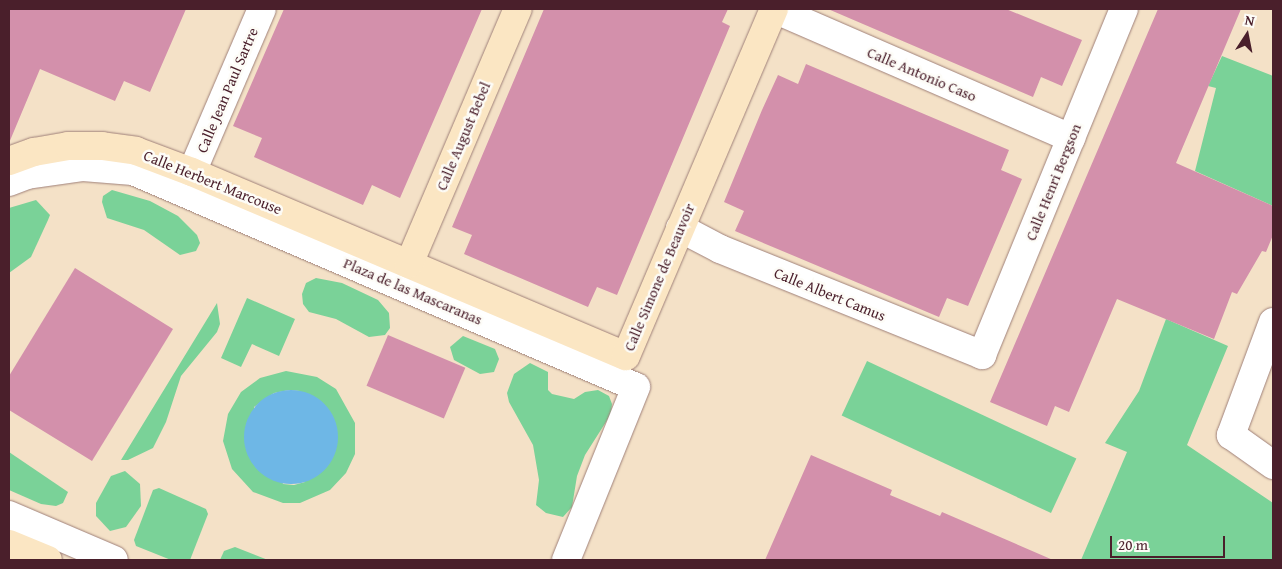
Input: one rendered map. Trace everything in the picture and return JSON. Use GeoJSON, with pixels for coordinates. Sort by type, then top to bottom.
{"type":"FeatureCollection","features":[{"type":"Feature","properties":{"kind":"street","name":"Calle Jean Paul Sartre"},"geometry":{"type":"LineString","coordinates":[[192,172],[262,9]]}},
{"type":"Feature","properties":{"kind":"street","name":"Calle August Bebel"},"geometry":{"type":"LineString","coordinates":[[409,264],[518,9]]}},
{"type":"Feature","properties":{"kind":"street","name":"Calle Simone de Beauvoir"},"geometry":{"type":"LineString","coordinates":[[409,264],[626,356],[774,9]]}},
{"type":"Feature","properties":{"kind":"street","name":"Calle Antonio Caso"},"geometry":{"type":"LineString","coordinates":[[774,9],[1071,138]]}},
{"type":"Feature","properties":{"kind":"street","name":"Calle Henri Bergson"},"geometry":{"type":"LineString","coordinates":[[982,355],[1124,9]]}},
{"type":"Feature","properties":{"kind":"street","name":"Calle Herbert Marcouse"},"geometry":{"type":"LineString","coordinates":[[9,161],[34,152],[68,146],[102,146],[136,151],[192,172],[409,264]]}},
{"type":"Feature","properties":{"kind":"street","name":"Plaza de las Mascaranas"},"geometry":{"type":"LineString","coordinates":[[9,182],[28,175],[84,167],[133,171],[636,387],[566,560]]}},
{"type":"Feature","properties":{"kind":"street","name":"Calle Albert Camus"},"geometry":{"type":"LineString","coordinates":[[680,228],[720,250],[982,355]]}},
{"type":"Feature","properties":{"kind":"street"},"geometry":{"type":"LineString","coordinates":[[1273,322],[1231,435],[1273,464]]}},
{"type":"Feature","properties":{"kind":"street"},"geometry":{"type":"LineString","coordinates":[[9,515],[114,560]]}},
{"type":"Feature","properties":{"kind":"street"},"geometry":{"type":"LineString","coordinates":[[9,544],[48,560]]}},
{"type":"Feature","properties":{"kind":"green space"},"geometry":{"type":"Polygon","coordinates":[[[1222,56],[1273,76],[1273,206],[1195,171],[1216,88],[1208,86],[1222,56]]]}},
{"type":"Feature","properties":{"kind":"green space"},"geometry":{"type":"Polygon","coordinates":[[[112,190],[150,201],[178,216],[197,235],[200,243],[196,251],[180,255],[144,230],[107,218],[102,202],[103,196],[112,190]]]}},
{"type":"Feature","properties":{"kind":"green space"},"geometry":{"type":"Polygon","coordinates":[[[36,200],[50,215],[31,257],[9,273],[9,208],[36,200]]]}},
{"type":"Feature","properties":{"kind":"green space"},"geometry":{"type":"Polygon","coordinates":[[[316,278],[342,283],[378,300],[389,313],[390,328],[385,335],[369,337],[336,319],[309,312],[303,304],[302,294],[306,283],[316,278]]]}},
{"type":"Feature","properties":{"kind":"green space"},"geometry":{"type":"Polygon","coordinates":[[[247,298],[295,319],[279,356],[252,344],[241,367],[221,358],[247,298]]]}},
{"type":"Feature","properties":{"kind":"green space"},"geometry":{"type":"Polygon","coordinates":[[[217,303],[220,324],[217,332],[181,376],[166,422],[153,448],[128,460],[121,460],[217,303]]]}},
{"type":"Feature","properties":{"kind":"green space"},"geometry":{"type":"Polygon","coordinates":[[[1166,319],[1228,346],[1187,445],[1273,503],[1273,560],[1081,560],[1127,452],[1105,443],[1139,391],[1166,319]]]}},
{"type":"Feature","properties":{"kind":"green space"},"geometry":{"type":"Polygon","coordinates":[[[463,336],[495,349],[499,359],[494,372],[480,374],[454,360],[450,347],[463,336]]]}},
{"type":"Feature","properties":{"kind":"green space"},"geometry":{"type":"Polygon","coordinates":[[[867,361],[1076,459],[1051,513],[842,415],[867,361]]]}},
{"type":"Feature","properties":{"kind":"green space"},"geometry":{"type":"Polygon","coordinates":[[[530,363],[548,372],[548,390],[552,394],[574,399],[585,392],[598,390],[609,396],[612,404],[611,414],[585,455],[577,476],[572,507],[563,517],[546,513],[536,505],[539,480],[533,445],[509,402],[507,393],[514,374],[530,363]]]}},
{"type":"Feature","properties":{"kind":"green space"},"geometry":{"type":"Polygon","coordinates":[[[286,371],[317,377],[336,389],[355,423],[355,454],[346,473],[330,490],[300,503],[283,503],[253,492],[232,469],[223,441],[228,414],[241,392],[260,378],[286,371]],[[289,390],[274,393],[254,407],[283,484],[294,485],[305,482],[300,391],[289,390]]]}},
{"type":"Feature","properties":{"kind":"green space"},"geometry":{"type":"Polygon","coordinates":[[[9,452],[68,492],[63,503],[56,506],[41,504],[9,490],[9,452]]]}},
{"type":"Feature","properties":{"kind":"green space"},"geometry":{"type":"Polygon","coordinates":[[[125,471],[140,484],[141,506],[126,527],[110,531],[96,516],[96,503],[111,476],[125,471]]]}},
{"type":"Feature","properties":{"kind":"green space"},"geometry":{"type":"Polygon","coordinates":[[[159,488],[206,509],[208,514],[190,560],[171,560],[136,546],[134,540],[153,490],[159,488]]]}},
{"type":"Feature","properties":{"kind":"green space"},"geometry":{"type":"Polygon","coordinates":[[[235,547],[268,560],[220,560],[224,551],[235,547]]]}},
{"type":"Feature","properties":{"kind":"water"},"geometry":{"type":"Polygon","coordinates":[[[291,390],[309,394],[324,404],[334,419],[338,437],[334,455],[324,470],[309,480],[291,484],[273,480],[258,470],[248,455],[244,437],[248,419],[258,404],[273,394],[291,390]]]}},
{"type":"Feature","properties":{"kind":"building"},"geometry":{"type":"Polygon","coordinates":[[[9,9],[186,9],[150,92],[124,81],[115,101],[40,69],[9,143],[9,9]]]}},
{"type":"Feature","properties":{"kind":"building"},"geometry":{"type":"Polygon","coordinates":[[[284,9],[482,9],[400,198],[372,185],[363,205],[254,157],[262,138],[233,126],[284,9]]]}},
{"type":"Feature","properties":{"kind":"building"},"geometry":{"type":"Polygon","coordinates":[[[544,9],[728,9],[722,22],[730,26],[617,295],[597,287],[588,307],[464,254],[472,235],[452,227],[544,9]]]}},
{"type":"Feature","properties":{"kind":"building"},"geometry":{"type":"Polygon","coordinates":[[[828,9],[1006,9],[1082,40],[1062,86],[1041,77],[1033,97],[828,9]]]}},
{"type":"Feature","properties":{"kind":"building"},"geometry":{"type":"Polygon","coordinates":[[[1158,9],[1241,9],[1176,163],[1273,206],[1273,235],[1266,252],[1262,251],[1237,294],[1232,292],[1214,339],[1117,299],[1069,412],[1055,406],[1047,426],[990,402],[1158,9]]]}},
{"type":"Feature","properties":{"kind":"building"},"geometry":{"type":"Polygon","coordinates":[[[806,64],[1009,150],[1001,170],[1022,179],[968,306],[947,298],[939,317],[735,231],[744,211],[724,202],[762,110],[778,75],[798,84],[806,64]]]}},
{"type":"Feature","properties":{"kind":"building"},"geometry":{"type":"Polygon","coordinates":[[[75,268],[173,329],[92,461],[9,410],[9,376],[75,268]]]}},
{"type":"Feature","properties":{"kind":"building"},"geometry":{"type":"Polygon","coordinates":[[[388,335],[465,368],[444,418],[367,386],[388,335]]]}},
{"type":"Feature","properties":{"kind":"building"},"geometry":{"type":"Polygon","coordinates":[[[811,455],[892,490],[890,495],[940,516],[942,512],[1053,560],[765,560],[811,455]]]}}]}
